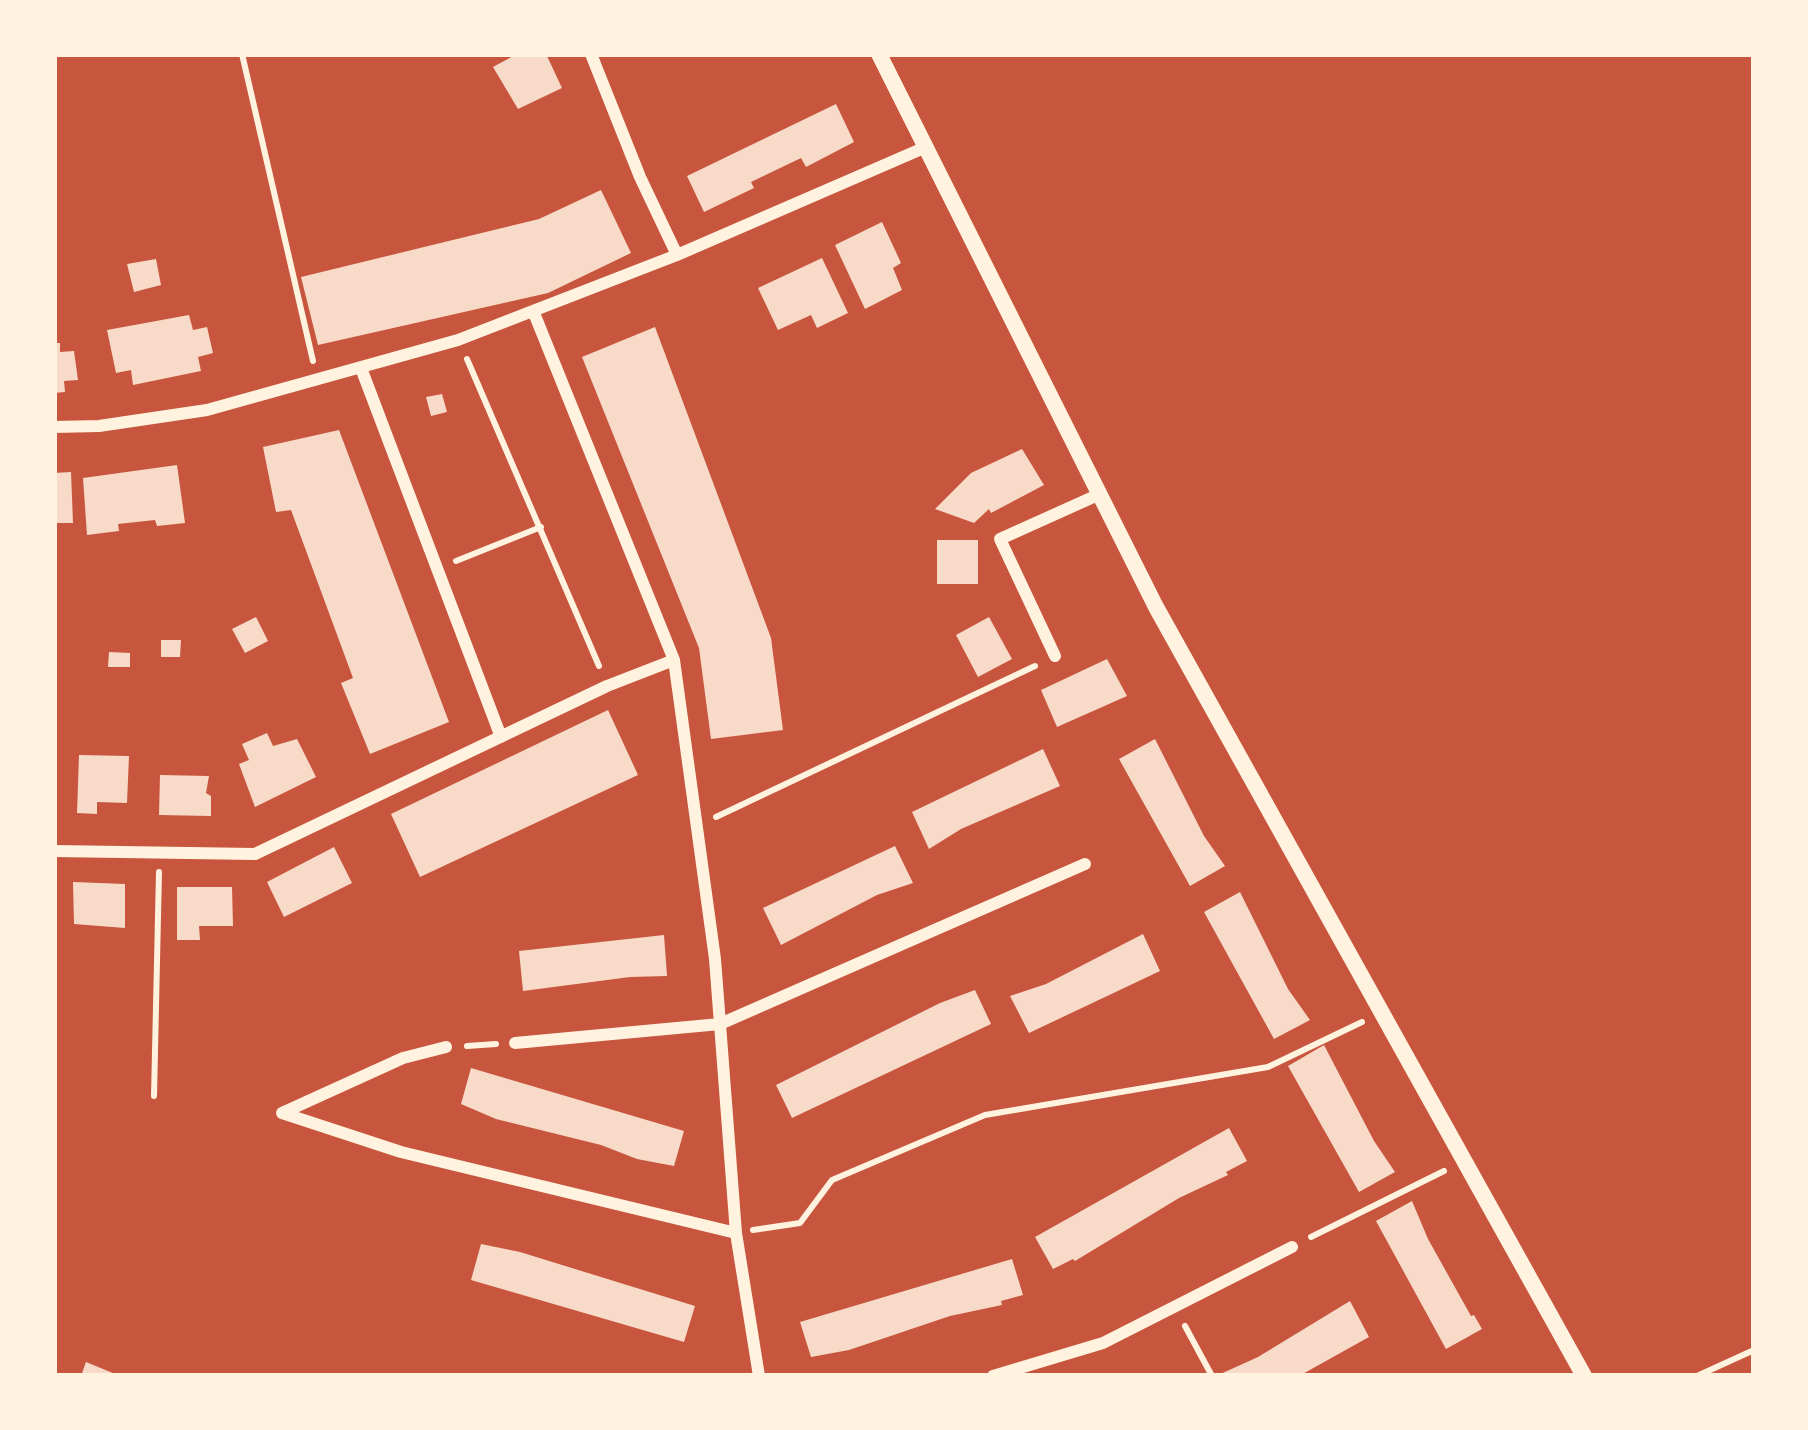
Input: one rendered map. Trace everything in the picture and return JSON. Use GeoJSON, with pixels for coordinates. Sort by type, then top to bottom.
{"type":"FeatureCollection","features":[{"type":"Feature","properties":{"kind":"street"},"geometry":{"type":"LineString","coordinates":[[591,54],[677,255]]}},
{"type":"Feature","properties":{"kind":"street"},"geometry":{"type":"LineString","coordinates":[[879,54],[1168,628],[1584,1376]]}},
{"type":"Feature","properties":{"kind":"street"},"geometry":{"type":"LineString","coordinates":[[54,427],[99,426],[207,410],[458,340],[677,255],[926,147]]}},
{"type":"Feature","properties":{"kind":"street"},"geometry":{"type":"LineString","coordinates":[[535,313],[674,660],[720,1024],[736,1233],[759,1376]]}},
{"type":"Feature","properties":{"kind":"street"},"geometry":{"type":"LineString","coordinates":[[361,368],[501,737]]}},
{"type":"Feature","properties":{"kind":"street"},"geometry":{"type":"LineString","coordinates":[[1054,656],[1000,539],[1100,494]]}},
{"type":"Feature","properties":{"kind":"street"},"geometry":{"type":"LineString","coordinates":[[54,851],[254,854],[607,686],[674,660]]}},
{"type":"Feature","properties":{"kind":"street"},"geometry":{"type":"LineString","coordinates":[[515,1043],[720,1024],[1085,864]]}},
{"type":"Feature","properties":{"kind":"street"},"geometry":{"type":"LineString","coordinates":[[446,1047],[403,1058],[282,1113],[401,1151],[736,1233]]}},
{"type":"Feature","properties":{"kind":"street"},"geometry":{"type":"LineString","coordinates":[[993,1376],[1103,1342],[1292,1247]]}},
{"type":"Feature","properties":{"kind":"path"},"geometry":{"type":"LineString","coordinates":[[242,54],[317,376]]}},
{"type":"Feature","properties":{"kind":"path"},"geometry":{"type":"LineString","coordinates":[[458,340],[607,686]]}},
{"type":"Feature","properties":{"kind":"path"},"geometry":{"type":"LineString","coordinates":[[436,569],[542,527]]}},
{"type":"Feature","properties":{"kind":"path"},"geometry":{"type":"LineString","coordinates":[[697,826],[1054,656]]}},
{"type":"Feature","properties":{"kind":"path"},"geometry":{"type":"LineString","coordinates":[[154,1096],[159,853]]}},
{"type":"Feature","properties":{"kind":"path"},"geometry":{"type":"LineString","coordinates":[[736,1233],[800,1223],[832,1180],[985,1115],[1268,1067],[1382,1012]]}},
{"type":"Feature","properties":{"kind":"path"},"geometry":{"type":"LineString","coordinates":[[446,1047],[515,1043]]}},
{"type":"Feature","properties":{"kind":"path"},"geometry":{"type":"LineString","coordinates":[[1292,1247],[1464,1161]]}},
{"type":"Feature","properties":{"kind":"path"},"geometry":{"type":"LineString","coordinates":[[1175,1307],[1212,1376]]}},
{"type":"Feature","properties":{"kind":"path"},"geometry":{"type":"LineString","coordinates":[[1697,1376],[1754,1350]]}},
{"type":"Feature","properties":{"kind":"building"},"geometry":{"type":"Polygon","coordinates":[[[517,54],[546,54],[562,88],[518,109],[493,67],[517,54]]]}},
{"type":"Feature","properties":{"kind":"building"},"geometry":{"type":"Polygon","coordinates":[[[836,104],[854,142],[806,167],[801,158],[704,212],[687,176],[836,104]]]}},
{"type":"Feature","properties":{"kind":"building"},"geometry":{"type":"Polygon","coordinates":[[[601,190],[631,253],[548,293],[318,345],[301,277],[539,219],[601,190]]]}},
{"type":"Feature","properties":{"kind":"building"},"geometry":{"type":"Polygon","coordinates":[[[882,222],[901,263],[893,268],[902,290],[865,309],[835,245],[882,222]]]}},
{"type":"Feature","properties":{"kind":"building"},"geometry":{"type":"Polygon","coordinates":[[[822,258],[848,313],[817,328],[811,315],[778,330],[758,288],[822,258]]]}},
{"type":"Feature","properties":{"kind":"building"},"geometry":{"type":"Polygon","coordinates":[[[156,259],[161,285],[134,292],[127,264],[156,259]]]}},
{"type":"Feature","properties":{"kind":"building"},"geometry":{"type":"Polygon","coordinates":[[[189,315],[193,330],[207,327],[213,353],[198,357],[201,371],[133,385],[131,370],[116,373],[107,330],[189,315]]]}},
{"type":"Feature","properties":{"kind":"building"},"geometry":{"type":"Polygon","coordinates":[[[655,327],[771,638],[783,730],[711,739],[699,648],[582,357],[655,327]]]}},
{"type":"Feature","properties":{"kind":"building"},"geometry":{"type":"Polygon","coordinates":[[[54,343],[60,343],[60,352],[74,351],[78,380],[64,381],[65,392],[54,393],[54,343]]]}},
{"type":"Feature","properties":{"kind":"building"},"geometry":{"type":"Polygon","coordinates":[[[442,394],[447,412],[431,416],[426,397],[442,394]]]}},
{"type":"Feature","properties":{"kind":"building"},"geometry":{"type":"Polygon","coordinates":[[[339,430],[449,722],[370,754],[341,683],[353,678],[291,510],[276,512],[263,447],[339,430]]]}},
{"type":"Feature","properties":{"kind":"building"},"geometry":{"type":"Polygon","coordinates":[[[1022,449],[1044,485],[991,513],[989,509],[974,523],[935,509],[971,473],[1022,449]]]}},
{"type":"Feature","properties":{"kind":"building"},"geometry":{"type":"Polygon","coordinates":[[[177,465],[185,523],[118,524],[119,531],[87,535],[83,478],[177,465]]]}},
{"type":"Feature","properties":{"kind":"building"},"geometry":{"type":"Polygon","coordinates":[[[71,472],[73,523],[54,523],[54,473],[71,472]]]}},
{"type":"Feature","properties":{"kind":"building"},"geometry":{"type":"Polygon","coordinates":[[[937,540],[978,540],[978,584],[937,584],[937,540]]]}},
{"type":"Feature","properties":{"kind":"building"},"geometry":{"type":"Polygon","coordinates":[[[256,617],[268,641],[245,653],[232,629],[256,617]]]}},
{"type":"Feature","properties":{"kind":"building"},"geometry":{"type":"Polygon","coordinates":[[[989,617],[1012,659],[978,677],[956,635],[989,617]]]}},
{"type":"Feature","properties":{"kind":"building"},"geometry":{"type":"Polygon","coordinates":[[[161,640],[181,640],[180,657],[161,657],[161,640]]]}},
{"type":"Feature","properties":{"kind":"building"},"geometry":{"type":"Polygon","coordinates":[[[109,652],[130,653],[130,667],[108,667],[109,652]]]}},
{"type":"Feature","properties":{"kind":"building"},"geometry":{"type":"Polygon","coordinates":[[[1107,659],[1127,696],[1057,727],[1041,690],[1107,659]]]}},
{"type":"Feature","properties":{"kind":"building"},"geometry":{"type":"Polygon","coordinates":[[[608,710],[638,775],[420,877],[391,814],[608,710]]]}},
{"type":"Feature","properties":{"kind":"building"},"geometry":{"type":"Polygon","coordinates":[[[267,733],[273,746],[297,739],[316,777],[255,807],[239,764],[249,760],[242,744],[267,733]]]}},
{"type":"Feature","properties":{"kind":"building"},"geometry":{"type":"Polygon","coordinates":[[[1155,739],[1204,836],[1225,866],[1190,886],[1119,759],[1155,739]]]}},
{"type":"Feature","properties":{"kind":"building"},"geometry":{"type":"Polygon","coordinates":[[[1043,749],[1060,786],[961,829],[929,849],[912,812],[1043,749]]]}},
{"type":"Feature","properties":{"kind":"building"},"geometry":{"type":"Polygon","coordinates":[[[79,755],[129,756],[127,803],[97,802],[97,814],[77,813],[79,755]]]}},
{"type":"Feature","properties":{"kind":"building"},"geometry":{"type":"Polygon","coordinates":[[[160,775],[209,776],[206,793],[211,796],[211,816],[159,815],[160,775]]]}},
{"type":"Feature","properties":{"kind":"building"},"geometry":{"type":"Polygon","coordinates":[[[895,846],[913,883],[877,895],[781,945],[763,908],[895,846]]]}},
{"type":"Feature","properties":{"kind":"building"},"geometry":{"type":"Polygon","coordinates":[[[334,847],[352,883],[284,917],[267,882],[334,847]]]}},
{"type":"Feature","properties":{"kind":"building"},"geometry":{"type":"Polygon","coordinates":[[[73,882],[125,884],[125,928],[74,924],[73,882]]]}},
{"type":"Feature","properties":{"kind":"building"},"geometry":{"type":"Polygon","coordinates":[[[177,887],[232,887],[233,926],[199,926],[200,940],[177,940],[177,887]]]}},
{"type":"Feature","properties":{"kind":"building"},"geometry":{"type":"Polygon","coordinates":[[[1240,892],[1288,989],[1310,1020],[1274,1039],[1204,912],[1240,892]]]}},
{"type":"Feature","properties":{"kind":"building"},"geometry":{"type":"Polygon","coordinates":[[[1143,934],[1160,971],[1029,1033],[1010,996],[1046,984],[1143,934]]]}},
{"type":"Feature","properties":{"kind":"building"},"geometry":{"type":"Polygon","coordinates":[[[664,935],[667,976],[523,991],[519,951],[664,935]]]}},
{"type":"Feature","properties":{"kind":"building"},"geometry":{"type":"Polygon","coordinates":[[[975,990],[991,1024],[792,1118],[776,1085],[975,990]]]}},
{"type":"Feature","properties":{"kind":"building"},"geometry":{"type":"Polygon","coordinates":[[[1324,1045],[1395,1172],[1359,1192],[1288,1066],[1324,1045]]]}},
{"type":"Feature","properties":{"kind":"building"},"geometry":{"type":"Polygon","coordinates":[[[471,1068],[684,1131],[674,1166],[496,1119],[461,1104],[471,1068]]]}},
{"type":"Feature","properties":{"kind":"building"},"geometry":{"type":"Polygon","coordinates":[[[1229,1128],[1247,1161],[1075,1261],[1053,1269],[1035,1237],[1229,1128]]]}},
{"type":"Feature","properties":{"kind":"building"},"geometry":{"type":"Polygon","coordinates":[[[1412,1201],[1428,1239],[1482,1329],[1446,1349],[1376,1221],[1412,1201]]]}},
{"type":"Feature","properties":{"kind":"building"},"geometry":{"type":"Polygon","coordinates":[[[481,1244],[695,1306],[684,1342],[471,1280],[481,1244]]]}},
{"type":"Feature","properties":{"kind":"building"},"geometry":{"type":"Polygon","coordinates":[[[1012,1259],[1023,1295],[849,1350],[811,1357],[800,1322],[1012,1259]]]}},
{"type":"Feature","properties":{"kind":"building"},"geometry":{"type":"Polygon","coordinates":[[[1350,1301],[1369,1337],[1299,1376],[1216,1376],[1258,1357],[1350,1301]]]}},
{"type":"Feature","properties":{"kind":"building"},"geometry":{"type":"Polygon","coordinates":[[[86,1362],[120,1376],[81,1376],[86,1362]]]}}]}
